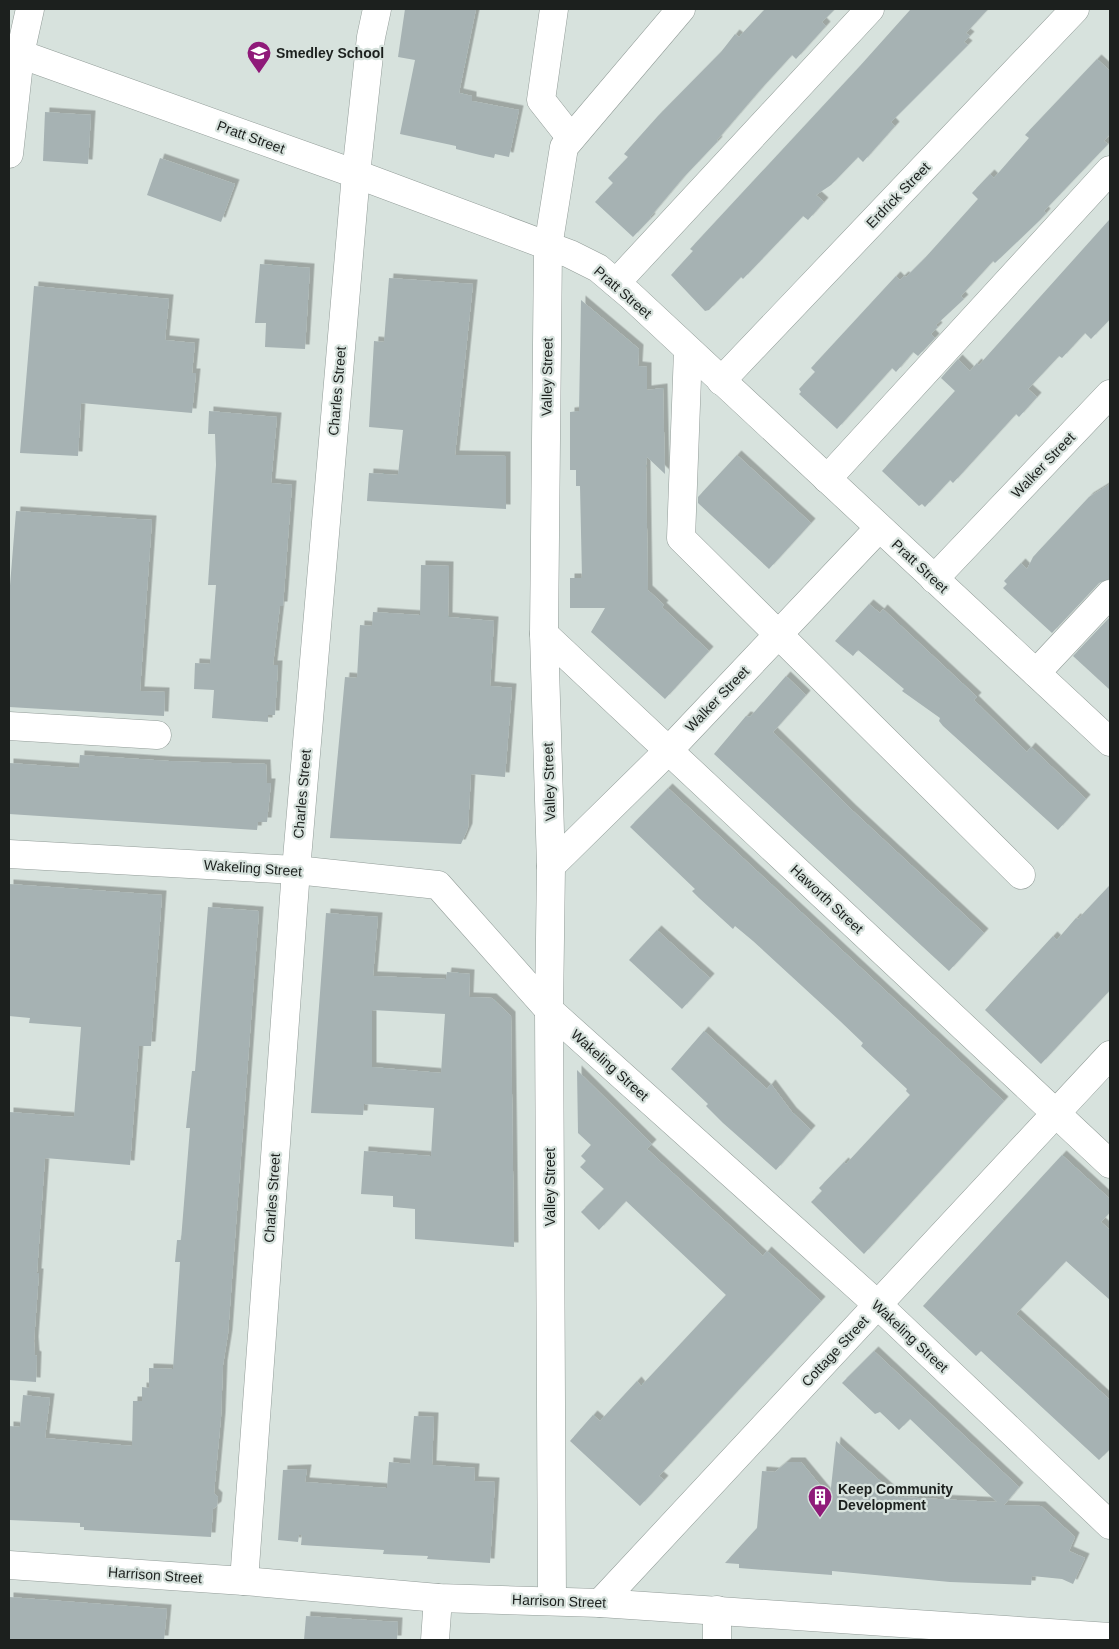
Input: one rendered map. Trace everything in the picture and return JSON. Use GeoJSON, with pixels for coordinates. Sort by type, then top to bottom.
{"type":"FeatureCollection","features":[{"type":"Feature","properties":{"kind":"street"},"geometry":{"type":"LineString","coordinates":[[9,154],[15,51],[30,9]]}},
{"type":"Feature","properties":{"kind":"street","name":"Charles Street"},"geometry":{"type":"LineString","coordinates":[[244,1581],[296,870],[356,174],[371,37],[377,9]]}},
{"type":"Feature","properties":{"kind":"street"},"geometry":{"type":"LineString","coordinates":[[554,9],[541,100],[571,138]]}},
{"type":"Feature","properties":{"kind":"street","name":"Valley Street"},"geometry":{"type":"LineString","coordinates":[[552,1600],[549,1010],[551,866],[544,634],[548,247],[564,147],[681,9]]}},
{"type":"Feature","properties":{"kind":"street"},"geometry":{"type":"LineString","coordinates":[[616,283],[870,9]]}},
{"type":"Feature","properties":{"kind":"street","name":"Erdrick Street"},"geometry":{"type":"LineString","coordinates":[[721,381],[1075,9]]}},
{"type":"Feature","properties":{"kind":"street","name":"Pratt Street"},"geometry":{"type":"LineString","coordinates":[[15,51],[356,174],[570,254],[598,268],[1110,742]]}},
{"type":"Feature","properties":{"kind":"street"},"geometry":{"type":"LineString","coordinates":[[827,480],[1110,170]]}},
{"type":"Feature","properties":{"kind":"street"},"geometry":{"type":"LineString","coordinates":[[688,351],[681,538],[1021,875]]}},
{"type":"Feature","properties":{"kind":"street","name":"Walker Street"},"geometry":{"type":"LineString","coordinates":[[934,579],[1110,394]]}},
{"type":"Feature","properties":{"kind":"street","name":"Walker Street"},"geometry":{"type":"LineString","coordinates":[[551,866],[669,750],[880,528]]}},
{"type":"Feature","properties":{"kind":"street"},"geometry":{"type":"LineString","coordinates":[[1036,673],[1110,594]]}},
{"type":"Feature","properties":{"kind":"street","name":"Haworth Street"},"geometry":{"type":"LineString","coordinates":[[544,634],[1110,1164]]}},
{"type":"Feature","properties":{"kind":"street"},"geometry":{"type":"LineString","coordinates":[[9,726],[157,736]]}},
{"type":"Feature","properties":{"kind":"street","name":"Wakeling Street"},"geometry":{"type":"LineString","coordinates":[[9,854],[296,870],[438,885],[549,1010],[878,1305],[1110,1525]]}},
{"type":"Feature","properties":{"kind":"street","name":"Cottage Street"},"geometry":{"type":"LineString","coordinates":[[600,1603],[1110,1055]]}},
{"type":"Feature","properties":{"kind":"street","name":"Harrison Street"},"geometry":{"type":"LineString","coordinates":[[9,1566],[244,1581],[438,1598],[552,1600],[1110,1637]]}},
{"type":"Feature","properties":{"kind":"street"},"geometry":{"type":"LineString","coordinates":[[435,1640],[438,1598]]}},
{"type":"Feature","properties":{"kind":"street"},"geometry":{"type":"LineString","coordinates":[[717,1610],[717,1640]]}},
{"type":"Feature","properties":{"kind":"building"},"geometry":{"type":"Polygon","coordinates":[[[405,9],[476,9],[459,93],[472,96],[472,101],[519,110],[509,157],[495,154],[494,158],[456,149],[456,146],[400,134],[415,60],[398,57],[405,9]]]}},
{"type":"Feature","properties":{"kind":"building"},"geometry":{"type":"Polygon","coordinates":[[[765,9],[835,9],[822,22],[826,26],[796,59],[792,55],[633,237],[595,202],[613,183],[608,178],[628,157],[624,154],[658,116],[721,52],[735,34],[739,37],[765,9]]]}},
{"type":"Feature","properties":{"kind":"building"},"geometry":{"type":"Polygon","coordinates":[[[911,9],[988,9],[966,33],[970,36],[964,42],[968,45],[891,122],[895,126],[863,162],[858,157],[831,185],[816,195],[824,202],[808,220],[803,216],[743,279],[741,277],[709,310],[705,311],[671,275],[693,251],[690,249],[911,9]]]}},
{"type":"Feature","properties":{"kind":"building"},"geometry":{"type":"Polygon","coordinates":[[[1097,59],[1110,71],[1110,134],[1104,141],[1108,144],[1044,211],[1046,213],[1040,220],[995,263],[993,261],[961,296],[964,299],[936,325],[938,327],[931,334],[935,338],[918,356],[913,352],[896,372],[892,368],[837,429],[799,394],[801,392],[799,389],[815,372],[811,368],[896,276],[900,280],[904,276],[906,277],[925,258],[978,199],[972,193],[990,174],[994,178],[1029,138],[1025,135],[1097,59]]]}},
{"type":"Feature","properties":{"kind":"building"},"geometry":{"type":"Polygon","coordinates":[[[45,112],[91,115],[88,164],[43,161],[45,112]]]}},
{"type":"Feature","properties":{"kind":"building"},"geometry":{"type":"Polygon","coordinates":[[[160,158],[235,184],[221,222],[147,195],[160,158]]]}},
{"type":"Feature","properties":{"kind":"building"},"geometry":{"type":"Polygon","coordinates":[[[1110,219],[1110,319],[1091,339],[1085,333],[1062,358],[1059,356],[1028,389],[1037,397],[1019,417],[1016,414],[953,483],[950,480],[925,507],[922,504],[919,506],[882,471],[955,391],[941,378],[958,359],[970,371],[977,363],[979,365],[1110,219]]]}},
{"type":"Feature","properties":{"kind":"building"},"geometry":{"type":"Polygon","coordinates":[[[260,264],[310,268],[305,349],[265,347],[266,323],[255,323],[260,264]]]}},
{"type":"Feature","properties":{"kind":"building"},"geometry":{"type":"Polygon","coordinates":[[[389,278],[473,284],[455,455],[506,456],[506,509],[367,501],[369,473],[398,475],[403,430],[369,427],[374,341],[384,342],[389,278]]]}},
{"type":"Feature","properties":{"kind":"building"},"geometry":{"type":"Polygon","coordinates":[[[34,286],[169,299],[165,340],[195,343],[192,373],[196,373],[192,413],[81,403],[78,456],[20,453],[34,286]]]}},
{"type":"Feature","properties":{"kind":"building"},"geometry":{"type":"Polygon","coordinates":[[[581,300],[639,349],[638,366],[647,367],[647,390],[663,388],[665,474],[647,457],[646,465],[648,590],[664,605],[662,607],[709,651],[665,699],[591,632],[605,608],[570,608],[570,578],[582,578],[580,486],[576,486],[576,470],[570,470],[570,412],[579,411],[581,300]]]}},
{"type":"Feature","properties":{"kind":"building"},"geometry":{"type":"Polygon","coordinates":[[[209,411],[277,417],[271,483],[292,485],[283,606],[280,606],[273,665],[278,665],[275,715],[268,715],[268,722],[212,718],[214,690],[194,689],[195,663],[210,664],[216,585],[208,585],[216,465],[215,434],[208,434],[209,411]]]}},
{"type":"Feature","properties":{"kind":"building"},"geometry":{"type":"Polygon","coordinates":[[[737,455],[811,523],[769,569],[698,503],[698,497],[737,455]]]}},
{"type":"Feature","properties":{"kind":"building"},"geometry":{"type":"Polygon","coordinates":[[[1110,484],[1110,579],[1099,583],[1052,633],[1003,588],[1007,584],[1004,581],[1021,563],[1027,569],[1033,557],[1089,497],[1110,484]]]}},
{"type":"Feature","properties":{"kind":"building"},"geometry":{"type":"Polygon","coordinates":[[[16,511],[152,520],[140,691],[165,692],[164,716],[9,707],[9,598],[16,511]]]}},
{"type":"Feature","properties":{"kind":"building"},"geometry":{"type":"Polygon","coordinates":[[[421,565],[449,566],[448,617],[494,621],[490,686],[512,688],[505,777],[471,774],[468,828],[461,844],[330,838],[345,677],[357,678],[360,625],[372,626],[373,612],[420,615],[421,565]]]}},
{"type":"Feature","properties":{"kind":"building"},"geometry":{"type":"Polygon","coordinates":[[[869,604],[880,613],[883,609],[977,697],[974,700],[1027,752],[1031,747],[1086,799],[1058,830],[943,726],[939,721],[940,718],[902,691],[904,689],[858,650],[853,656],[835,641],[869,604]]]}},
{"type":"Feature","properties":{"kind":"building"},"geometry":{"type":"Polygon","coordinates":[[[1110,617],[1110,690],[1073,656],[1110,617]]]}},
{"type":"Feature","properties":{"kind":"building"},"geometry":{"type":"Polygon","coordinates":[[[786,676],[806,695],[773,732],[852,810],[984,933],[949,971],[714,754],[746,716],[750,717],[786,676]]]}},
{"type":"Feature","properties":{"kind":"building"},"geometry":{"type":"Polygon","coordinates":[[[80,755],[169,761],[266,764],[267,783],[271,783],[267,822],[258,822],[257,830],[9,814],[9,763],[79,768],[80,755]]]}},
{"type":"Feature","properties":{"kind":"building"},"geometry":{"type":"Polygon","coordinates":[[[668,788],[1004,1101],[864,1254],[811,1202],[822,1191],[819,1188],[844,1162],[846,1164],[910,1095],[906,1091],[907,1089],[861,1046],[863,1043],[753,941],[735,926],[733,929],[699,898],[692,891],[695,889],[630,827],[668,788]]]}},
{"type":"Feature","properties":{"kind":"building"},"geometry":{"type":"Polygon","coordinates":[[[9,884],[162,895],[151,1046],[139,1046],[130,1165],[45,1158],[34,1341],[35,1355],[37,1356],[36,1382],[9,1380],[9,1112],[74,1117],[81,1027],[29,1023],[30,1018],[9,1016],[9,884]]]}},
{"type":"Feature","properties":{"kind":"building"},"geometry":{"type":"Polygon","coordinates":[[[1110,885],[1110,990],[1041,1064],[985,1010],[1053,936],[1057,940],[1076,918],[1078,919],[1110,885]]]}},
{"type":"Feature","properties":{"kind":"building"},"geometry":{"type":"Polygon","coordinates":[[[208,907],[259,911],[228,1334],[223,1365],[221,1417],[214,1493],[218,1497],[217,1506],[213,1509],[211,1537],[84,1530],[84,1527],[80,1527],[80,1523],[9,1520],[9,1426],[20,1427],[23,1395],[50,1398],[45,1438],[132,1446],[133,1401],[142,1401],[142,1387],[149,1388],[149,1368],[173,1369],[180,1262],[175,1262],[177,1240],[181,1240],[190,1128],[186,1128],[192,1071],[195,1071],[208,907]]]}},
{"type":"Feature","properties":{"kind":"building"},"geometry":{"type":"Polygon","coordinates":[[[326,913],[378,917],[373,976],[446,979],[447,972],[470,974],[469,997],[492,998],[511,1016],[514,1247],[415,1239],[415,1209],[393,1207],[393,1196],[361,1194],[364,1151],[431,1156],[434,1108],[364,1104],[363,1115],[311,1113],[326,913]],[[372,1010],[372,1067],[441,1073],[445,1014],[372,1010]]]}},
{"type":"Feature","properties":{"kind":"building"},"geometry":{"type":"Polygon","coordinates":[[[657,930],[710,978],[682,1009],[629,960],[657,930]]]}},
{"type":"Feature","properties":{"kind":"building"},"geometry":{"type":"Polygon","coordinates":[[[704,1031],[767,1089],[771,1084],[792,1112],[811,1130],[776,1170],[723,1123],[706,1106],[708,1104],[671,1069],[704,1031]]]}},
{"type":"Feature","properties":{"kind":"building"},"geometry":{"type":"Polygon","coordinates":[[[577,1070],[652,1144],[647,1149],[763,1256],[767,1251],[821,1301],[659,1476],[664,1480],[640,1506],[570,1441],[593,1415],[600,1421],[637,1381],[641,1386],[726,1295],[626,1201],[599,1230],[581,1212],[604,1189],[580,1167],[586,1161],[581,1156],[591,1145],[578,1133],[577,1070]]]}},
{"type":"Feature","properties":{"kind":"building"},"geometry":{"type":"Polygon","coordinates":[[[1062,1155],[1110,1199],[1110,1212],[1101,1222],[1110,1230],[1110,1300],[1066,1261],[1016,1314],[1110,1400],[1110,1449],[1099,1460],[981,1351],[976,1356],[923,1306],[1062,1155]]]}},
{"type":"Feature","properties":{"kind":"building"},"geometry":{"type":"Polygon","coordinates":[[[874,1351],[1019,1487],[1004,1505],[1041,1506],[1075,1537],[1069,1551],[1085,1558],[1073,1584],[1062,1579],[1032,1576],[1031,1585],[950,1582],[832,1571],[832,1575],[739,1568],[739,1564],[725,1563],[757,1528],[762,1471],[775,1472],[787,1462],[801,1462],[830,1497],[836,1441],[898,1497],[997,1502],[910,1419],[899,1430],[880,1412],[875,1414],[842,1383],[874,1351]]]}},
{"type":"Feature","properties":{"kind":"building"},"geometry":{"type":"Polygon","coordinates":[[[414,1416],[434,1417],[432,1465],[475,1468],[474,1481],[495,1482],[490,1563],[427,1559],[428,1556],[383,1554],[384,1550],[301,1545],[302,1535],[299,1535],[298,1542],[278,1540],[283,1470],[307,1469],[305,1482],[387,1488],[389,1462],[410,1464],[414,1416]]]}},
{"type":"Feature","properties":{"kind":"building"},"geometry":{"type":"Polygon","coordinates":[[[9,1597],[167,1609],[164,1640],[9,1640],[9,1597]]]}},
{"type":"Feature","properties":{"kind":"building"},"geometry":{"type":"Polygon","coordinates":[[[306,1616],[398,1622],[397,1640],[304,1640],[306,1616]]]}},
{"type":"Feature","properties":{"kind":"place","name":"Smedley School"},"geometry":{"type":"Point","coordinates":[259,74]}},
{"type":"Feature","properties":{"kind":"place","name":"Keep Community Development"},"geometry":{"type":"Point","coordinates":[820,1518]}}]}
